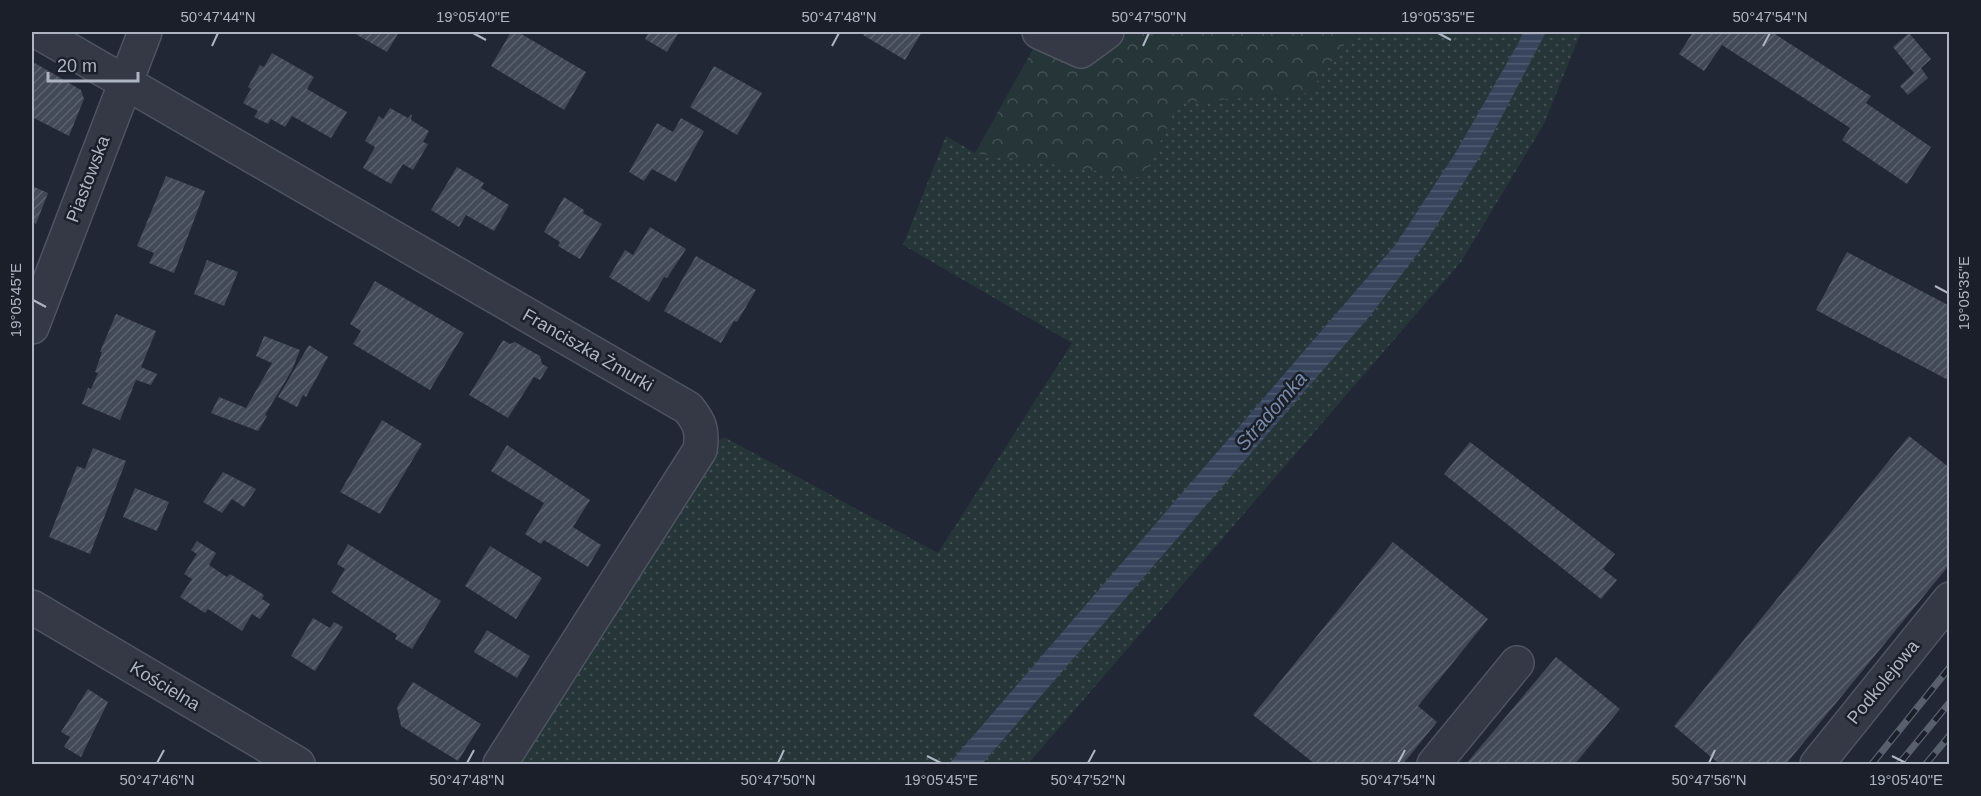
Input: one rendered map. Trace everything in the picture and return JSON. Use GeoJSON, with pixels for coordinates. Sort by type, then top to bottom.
{"type":"FeatureCollection","features":[{"type":"Feature","properties":{"kind":"street","name":"Franciszka Żmurki"},"geometry":{"type":"LineString","coordinates":[[38,32],[688,408],[699,421],[702,438],[700,450],[500,765]]}},
{"type":"Feature","properties":{"kind":"street","name":"Piastowska"},"geometry":{"type":"LineString","coordinates":[[32,327],[145,32]]}},
{"type":"Feature","properties":{"kind":"street"},"geometry":{"type":"LineString","coordinates":[[1039,32],[1082,51],[1107,32]]}},
{"type":"Feature","properties":{"kind":"street","name":"Podkolejowa"},"geometry":{"type":"LineString","coordinates":[[1817,765],[1950,599]]}},
{"type":"Feature","properties":{"kind":"street","name":"Kościelna"},"geometry":{"type":"LineString","coordinates":[[32,607],[298,765]]}},
{"type":"Feature","properties":{"kind":"street"},"geometry":{"type":"LineString","coordinates":[[1434,765],[1516,663]]}},
{"type":"Feature","properties":{"kind":"green space"},"geometry":{"type":"Polygon","coordinates":[[[1118,32],[1354,32],[1308,93],[1179,103],[1143,178],[975,153],[1038,40],[1118,32]]]}},
{"type":"Feature","properties":{"kind":"green space"},"geometry":{"type":"Polygon","coordinates":[[[1354,32],[1581,32],[1544,124],[1461,262],[1028,764],[512,764],[714,444],[724,437],[938,553],[1072,343],[903,245],[946,136],[975,153],[1179,102],[1308,93],[1354,32]]]}},
{"type":"Feature","properties":{"kind":"water","name":"Stradomka"},"geometry":{"type":"Polygon","coordinates":[[[1523,32],[1546,32],[1486,147],[1425,244],[1369,317],[982,764],[949,764],[1396,244],[1456,152],[1523,32]]]}},
{"type":"Feature","properties":{"kind":"building"},"geometry":{"type":"Polygon","coordinates":[[[352,32],[399,32],[387,52],[352,32]]]}},
{"type":"Feature","properties":{"kind":"building"},"geometry":{"type":"Polygon","coordinates":[[[511,32],[518,32],[586,72],[564,110],[491,66],[511,32]]]}},
{"type":"Feature","properties":{"kind":"building"},"geometry":{"type":"Polygon","coordinates":[[[649,32],[679,32],[667,52],[645,39],[649,32]]]}},
{"type":"Feature","properties":{"kind":"building"},"geometry":{"type":"Polygon","coordinates":[[[866,32],[922,32],[905,60],[863,35],[866,32]]]}},
{"type":"Feature","properties":{"kind":"building"},"geometry":{"type":"Polygon","coordinates":[[[1693,32],[1772,32],[1871,96],[1866,103],[1931,147],[1907,184],[1842,140],[1850,128],[1722,45],[1704,71],[1679,54],[1693,32]]]}},
{"type":"Feature","properties":{"kind":"building"},"geometry":{"type":"Polygon","coordinates":[[[1909,33],[1931,59],[1921,68],[1928,78],[1908,95],[1900,86],[1914,73],[1893,47],[1909,33]]]}},
{"type":"Feature","properties":{"kind":"building"},"geometry":{"type":"Polygon","coordinates":[[[272,53],[314,77],[307,89],[347,112],[331,138],[292,116],[285,127],[271,119],[268,124],[254,117],[258,111],[243,103],[251,89],[248,87],[260,65],[264,67],[272,53]]]}},
{"type":"Feature","properties":{"kind":"building"},"geometry":{"type":"Polygon","coordinates":[[[35,63],[81,90],[84,99],[69,136],[32,117],[32,68],[35,63]]]}},
{"type":"Feature","properties":{"kind":"building"},"geometry":{"type":"Polygon","coordinates":[[[714,66],[762,93],[737,135],[690,107],[714,66]]]}},
{"type":"Feature","properties":{"kind":"building"},"geometry":{"type":"Polygon","coordinates":[[[390,108],[408,118],[411,114],[411,120],[429,131],[423,142],[428,144],[413,170],[403,164],[391,184],[363,168],[375,147],[365,141],[379,116],[383,119],[390,108]]]}},
{"type":"Feature","properties":{"kind":"building"},"geometry":{"type":"Polygon","coordinates":[[[681,118],[704,131],[676,182],[652,169],[644,181],[629,172],[657,123],[673,132],[681,118]]]}},
{"type":"Feature","properties":{"kind":"building"},"geometry":{"type":"Polygon","coordinates":[[[457,167],[484,183],[481,188],[509,205],[494,231],[466,215],[459,227],[431,210],[457,167]]]}},
{"type":"Feature","properties":{"kind":"building"},"geometry":{"type":"Polygon","coordinates":[[[166,176],[205,191],[174,273],[149,263],[154,253],[137,246],[166,176]]]}},
{"type":"Feature","properties":{"kind":"building"},"geometry":{"type":"Polygon","coordinates":[[[32,186],[48,193],[36,224],[32,222],[32,186]]]}},
{"type":"Feature","properties":{"kind":"building"},"geometry":{"type":"Polygon","coordinates":[[[564,197],[584,210],[583,213],[602,224],[580,259],[558,246],[560,242],[544,232],[564,197]]]}},
{"type":"Feature","properties":{"kind":"building"},"geometry":{"type":"Polygon","coordinates":[[[650,227],[686,249],[667,278],[664,277],[649,302],[609,277],[625,250],[633,255],[650,227]]]}},
{"type":"Feature","properties":{"kind":"building"},"geometry":{"type":"Polygon","coordinates":[[[1847,252],[1950,306],[1950,381],[1816,310],[1847,252]]]}},
{"type":"Feature","properties":{"kind":"building"},"geometry":{"type":"Polygon","coordinates":[[[696,256],[756,290],[721,343],[664,311],[696,256]]]}},
{"type":"Feature","properties":{"kind":"building"},"geometry":{"type":"Polygon","coordinates":[[[207,260],[238,272],[224,306],[194,294],[207,260]]]}},
{"type":"Feature","properties":{"kind":"building"},"geometry":{"type":"Polygon","coordinates":[[[375,281],[464,333],[430,390],[353,344],[361,331],[350,324],[375,281]]]}},
{"type":"Feature","properties":{"kind":"building"},"geometry":{"type":"Polygon","coordinates":[[[116,314],[156,331],[141,367],[157,374],[151,385],[136,380],[120,420],[82,404],[88,388],[91,389],[98,373],[95,372],[102,352],[100,352],[116,314]]]}},
{"type":"Feature","properties":{"kind":"building"},"geometry":{"type":"Polygon","coordinates":[[[264,336],[300,350],[292,370],[258,431],[211,413],[219,397],[246,408],[272,363],[256,356],[264,336]]]}},
{"type":"Feature","properties":{"kind":"building"},"geometry":{"type":"Polygon","coordinates":[[[503,340],[510,344],[515,342],[540,356],[542,364],[548,367],[540,380],[534,377],[508,418],[469,395],[503,340]]]}},
{"type":"Feature","properties":{"kind":"building"},"geometry":{"type":"Polygon","coordinates":[[[309,345],[328,357],[306,397],[303,395],[297,407],[278,397],[309,345]]]}},
{"type":"Feature","properties":{"kind":"building"},"geometry":{"type":"Polygon","coordinates":[[[382,420],[422,444],[380,514],[340,492],[382,420]]]}},
{"type":"Feature","properties":{"kind":"building"},"geometry":{"type":"Polygon","coordinates":[[[1909,436],[1950,468],[1950,564],[1786,764],[1715,764],[1717,762],[1674,726],[1909,436]]]}},
{"type":"Feature","properties":{"kind":"building"},"geometry":{"type":"Polygon","coordinates":[[[1470,442],[1615,554],[1603,569],[1617,580],[1601,599],[1444,474],[1470,442]]]}},
{"type":"Feature","properties":{"kind":"building"},"geometry":{"type":"Polygon","coordinates":[[[507,445],[590,500],[573,527],[601,545],[588,567],[544,540],[541,544],[525,534],[544,503],[491,471],[507,445]]]}},
{"type":"Feature","properties":{"kind":"building"},"geometry":{"type":"Polygon","coordinates":[[[93,448],[126,461],[90,554],[49,537],[77,466],[85,469],[93,448]]]}},
{"type":"Feature","properties":{"kind":"building"},"geometry":{"type":"Polygon","coordinates":[[[223,472],[256,489],[244,507],[232,499],[222,513],[203,502],[223,472]]]}},
{"type":"Feature","properties":{"kind":"building"},"geometry":{"type":"Polygon","coordinates":[[[135,488],[169,502],[157,531],[123,517],[135,488]]]}},
{"type":"Feature","properties":{"kind":"building"},"geometry":{"type":"Polygon","coordinates":[[[197,541],[216,553],[209,565],[227,577],[230,574],[264,595],[262,599],[270,604],[260,619],[252,614],[242,631],[208,609],[205,613],[180,597],[192,579],[184,574],[197,554],[191,550],[197,541]]]}},
{"type":"Feature","properties":{"kind":"building"},"geometry":{"type":"Polygon","coordinates":[[[1393,542],[1488,619],[1418,706],[1437,722],[1403,764],[1315,764],[1253,715],[1393,542]]]}},
{"type":"Feature","properties":{"kind":"building"},"geometry":{"type":"Polygon","coordinates":[[[348,544],[441,601],[412,649],[395,639],[397,635],[331,592],[345,569],[337,564],[348,544]]]}},
{"type":"Feature","properties":{"kind":"building"},"geometry":{"type":"Polygon","coordinates":[[[490,546],[542,578],[516,619],[465,586],[490,546]]]}},
{"type":"Feature","properties":{"kind":"building"},"geometry":{"type":"Polygon","coordinates":[[[313,618],[330,628],[334,622],[343,627],[315,671],[291,656],[313,618]]]}},
{"type":"Feature","properties":{"kind":"building"},"geometry":{"type":"Polygon","coordinates":[[[487,630],[530,656],[517,678],[474,652],[487,630]]]}},
{"type":"Feature","properties":{"kind":"building"},"geometry":{"type":"Polygon","coordinates":[[[1556,657],[1620,709],[1575,764],[1466,764],[1556,657]]]}},
{"type":"Feature","properties":{"kind":"building"},"geometry":{"type":"Polygon","coordinates":[[[413,682],[481,724],[458,761],[401,726],[397,707],[413,682]]]}},
{"type":"Feature","properties":{"kind":"building"},"geometry":{"type":"Polygon","coordinates":[[[88,689],[108,702],[81,757],[64,747],[70,737],[61,732],[88,689]]]}},
{"type":"Feature","properties":{"kind":"railway"},"geometry":{"type":"LineString","coordinates":[[1872,764],[1950,667]]}},
{"type":"Feature","properties":{"kind":"railway"},"geometry":{"type":"LineString","coordinates":[[1899,764],[1950,702]]}},
{"type":"Feature","properties":{"kind":"railway"},"geometry":{"type":"LineString","coordinates":[[1926,764],[1950,735]]}}]}
